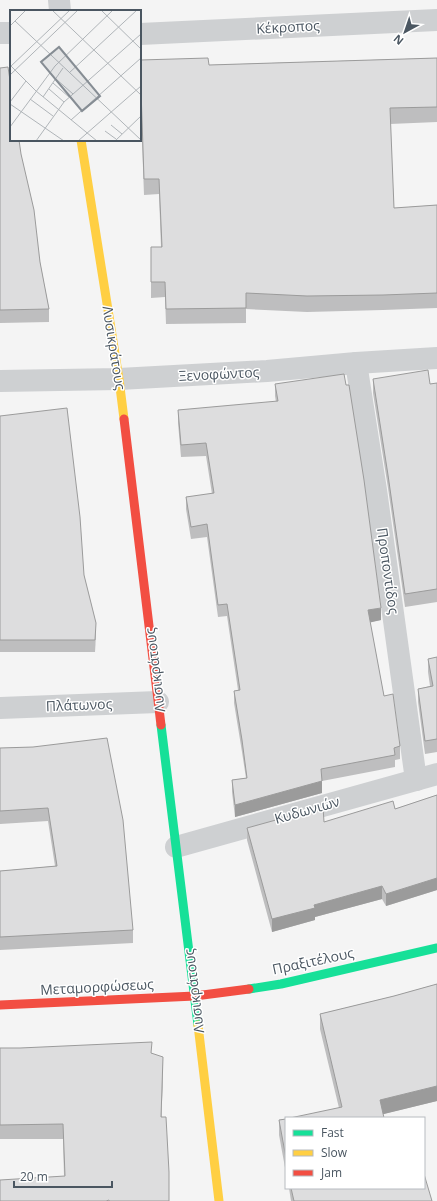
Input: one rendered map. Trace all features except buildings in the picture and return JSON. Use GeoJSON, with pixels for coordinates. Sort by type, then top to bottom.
{"type":"FeatureCollection","features":[{"type":"Feature","properties":{"kind":"street"},"geometry":{"type":"LineString","coordinates":[[59,0],[60,10]]}},
{"type":"Feature","properties":{"kind":"street","name":"Κέκροπος"},"geometry":{"type":"LineString","coordinates":[[141,34],[437,20]]}},
{"type":"Feature","properties":{"kind":"street","name":"Λυσικράτους"},"geometry":{"type":"LineString","coordinates":[[80,141],[120,379],[158,702],[220,1201]]}},
{"type":"Feature","properties":{"kind":"street","name":"Ξενοφώντος"},"geometry":{"type":"LineString","coordinates":[[0,381],[120,379],[266,371],[437,358]]}},
{"type":"Feature","properties":{"kind":"street","name":"Προποντίδος"},"geometry":{"type":"LineString","coordinates":[[356,363],[376,490],[416,780]]}},
{"type":"Feature","properties":{"kind":"street","name":"Πλάτωνος"},"geometry":{"type":"LineString","coordinates":[[0,708],[158,702]]}},
{"type":"Feature","properties":{"kind":"street","name":"Κυδωνιών"},"geometry":{"type":"LineString","coordinates":[[176,847],[437,774]]}},
{"type":"Feature","properties":{"kind":"street","name":"Πραξιτέλους"},"geometry":{"type":"LineString","coordinates":[[194,996],[281,984],[437,948]]}},
{"type":"Feature","properties":{"kind":"street","name":"Μεταμορφώσεως"},"geometry":{"type":"LineString","coordinates":[[0,1005],[194,996]]}},
{"type":"Feature","properties":{"kind":"traffic: fast"},"geometry":{"type":"LineString","coordinates":[[161,725],[198,1025]]}},
{"type":"Feature","properties":{"kind":"traffic: fast"},"geometry":{"type":"LineString","coordinates":[[249,989],[281,984],[437,948]]}},
{"type":"Feature","properties":{"kind":"traffic: slow"},"geometry":{"type":"LineString","coordinates":[[81,141],[124,419]]}},
{"type":"Feature","properties":{"kind":"traffic: slow"},"geometry":{"type":"LineString","coordinates":[[198,1025],[219,1201]]}},
{"type":"Feature","properties":{"kind":"traffic: jam"},"geometry":{"type":"LineString","coordinates":[[124,419],[161,725]]}},
{"type":"Feature","properties":{"kind":"traffic: jam"},"geometry":{"type":"LineString","coordinates":[[0,1005],[195,996],[249,989]]}}]}
